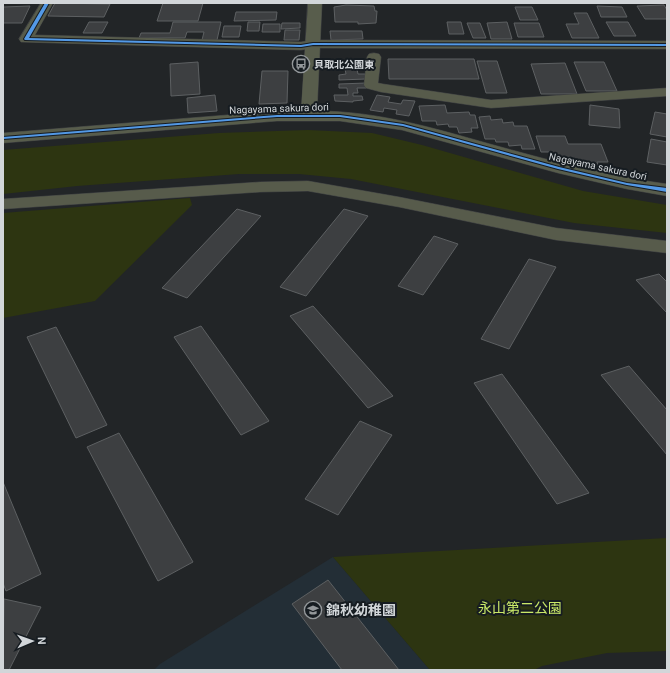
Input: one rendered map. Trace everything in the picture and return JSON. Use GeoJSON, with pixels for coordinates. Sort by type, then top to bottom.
{"type":"FeatureCollection","features":[{"type":"Feature","properties":{"kind":"street"},"geometry":{"type":"LineString","coordinates":[[46,3],[26,39],[301,46],[312,51],[374,57],[667,57]]}},
{"type":"Feature","properties":{"kind":"street"},"geometry":{"type":"LineString","coordinates":[[309,115],[315,3]]}},
{"type":"Feature","properties":{"kind":"street"},"geometry":{"type":"LineString","coordinates":[[312,51],[667,45]]}},
{"type":"Feature","properties":{"kind":"street"},"geometry":{"type":"LineString","coordinates":[[374,57],[371,85],[381,88],[491,104],[667,92]]}},
{"type":"Feature","properties":{"kind":"street","name":"Nagayama sakura dori"},"geometry":{"type":"LineString","coordinates":[[3,138],[309,115],[358,118],[403,125],[558,168],[627,184],[667,190]]}},
{"type":"Feature","properties":{"kind":"street"},"geometry":{"type":"LineString","coordinates":[[3,204],[260,187],[308,186],[399,202],[556,234],[667,247]]}},
{"type":"Feature","properties":{"kind":"shaded area","name":"錦秋幼稚園"},"geometry":{"type":"Polygon","coordinates":[[[333,557],[430,670],[154,670],[160,664],[333,557]]]}},
{"type":"Feature","properties":{"kind":"green space"},"geometry":{"type":"Polygon","coordinates":[[[308,130],[372,133],[422,145],[583,191],[667,205],[667,233],[574,223],[351,179],[299,174],[239,174],[77,186],[3,194],[3,150],[219,133],[308,130]]]}},
{"type":"Feature","properties":{"kind":"green space"},"geometry":{"type":"Polygon","coordinates":[[[190,198],[192,205],[95,301],[3,318],[3,213],[190,198]]]}},
{"type":"Feature","properties":{"kind":"green space","name":"永山第二公園"},"geometry":{"type":"Polygon","coordinates":[[[667,538],[667,651],[607,653],[542,666],[534,670],[430,670],[333,557],[667,538]]]}},
{"type":"Feature","properties":{"kind":"building"},"geometry":{"type":"Polygon","coordinates":[[[55,3],[110,4],[104,17],[48,16],[55,3]]]}},
{"type":"Feature","properties":{"kind":"building"},"geometry":{"type":"Polygon","coordinates":[[[163,3],[203,3],[198,21],[157,21],[163,3]]]}},
{"type":"Feature","properties":{"kind":"building"},"geometry":{"type":"Polygon","coordinates":[[[346,5],[374,6],[375,11],[377,11],[376,23],[358,24],[358,22],[335,22],[334,7],[346,5]]]}},
{"type":"Feature","properties":{"kind":"building"},"geometry":{"type":"Polygon","coordinates":[[[664,5],[667,10],[667,19],[645,19],[637,6],[664,5]]]}},
{"type":"Feature","properties":{"kind":"building"},"geometry":{"type":"Polygon","coordinates":[[[30,6],[22,23],[3,23],[3,7],[30,6]]]}},
{"type":"Feature","properties":{"kind":"building"},"geometry":{"type":"Polygon","coordinates":[[[597,6],[622,7],[627,17],[601,17],[597,6]]]}},
{"type":"Feature","properties":{"kind":"building"},"geometry":{"type":"Polygon","coordinates":[[[515,7],[532,7],[538,20],[520,20],[515,7]]]}},
{"type":"Feature","properties":{"kind":"building"},"geometry":{"type":"Polygon","coordinates":[[[236,12],[277,12],[276,20],[234,21],[236,12]]]}},
{"type":"Feature","properties":{"kind":"building"},"geometry":{"type":"Polygon","coordinates":[[[574,13],[587,13],[599,38],[572,38],[566,24],[579,24],[574,13]]]}},
{"type":"Feature","properties":{"kind":"building"},"geometry":{"type":"Polygon","coordinates":[[[89,22],[108,22],[102,33],[83,33],[89,22]]]}},
{"type":"Feature","properties":{"kind":"building"},"geometry":{"type":"Polygon","coordinates":[[[173,22],[221,22],[217,40],[202,40],[204,32],[187,32],[185,38],[139,38],[141,33],[170,33],[173,22]]]}},
{"type":"Feature","properties":{"kind":"building"},"geometry":{"type":"Polygon","coordinates":[[[248,22],[260,22],[259,31],[247,31],[248,22]]]}},
{"type":"Feature","properties":{"kind":"building"},"geometry":{"type":"Polygon","coordinates":[[[447,22],[461,22],[464,34],[449,34],[447,22]]]}},
{"type":"Feature","properties":{"kind":"building"},"geometry":{"type":"Polygon","coordinates":[[[507,22],[512,39],[491,39],[487,23],[507,22]]]}},
{"type":"Feature","properties":{"kind":"building"},"geometry":{"type":"Polygon","coordinates":[[[606,22],[628,22],[636,36],[614,36],[606,22]]]}},
{"type":"Feature","properties":{"kind":"building"},"geometry":{"type":"Polygon","coordinates":[[[282,23],[300,23],[300,28],[281,29],[282,23]]]}},
{"type":"Feature","properties":{"kind":"building"},"geometry":{"type":"Polygon","coordinates":[[[467,23],[480,23],[486,38],[473,38],[467,23]]]}},
{"type":"Feature","properties":{"kind":"building"},"geometry":{"type":"Polygon","coordinates":[[[514,23],[539,23],[544,37],[518,37],[514,23]]]}},
{"type":"Feature","properties":{"kind":"building"},"geometry":{"type":"Polygon","coordinates":[[[263,24],[280,24],[280,32],[262,32],[263,24]]]}},
{"type":"Feature","properties":{"kind":"building"},"geometry":{"type":"Polygon","coordinates":[[[224,26],[241,26],[239,37],[222,37],[224,26]]]}},
{"type":"Feature","properties":{"kind":"building"},"geometry":{"type":"Polygon","coordinates":[[[285,30],[300,30],[299,40],[284,40],[285,30]]]}},
{"type":"Feature","properties":{"kind":"building"},"geometry":{"type":"Polygon","coordinates":[[[330,31],[362,31],[363,39],[331,40],[330,31]]]}},
{"type":"Feature","properties":{"kind":"building"},"geometry":{"type":"Polygon","coordinates":[[[388,59],[474,59],[479,79],[389,79],[388,59]]]}},
{"type":"Feature","properties":{"kind":"building"},"geometry":{"type":"Polygon","coordinates":[[[477,61],[497,61],[507,93],[486,93],[477,61]]]}},
{"type":"Feature","properties":{"kind":"building"},"geometry":{"type":"Polygon","coordinates":[[[198,62],[200,94],[171,96],[170,64],[198,62]]]}},
{"type":"Feature","properties":{"kind":"building"},"geometry":{"type":"Polygon","coordinates":[[[347,62],[366,64],[367,69],[357,69],[358,74],[365,74],[366,79],[339,80],[339,75],[346,74],[345,69],[338,69],[338,64],[347,64],[347,62]]]}},
{"type":"Feature","properties":{"kind":"building"},"geometry":{"type":"Polygon","coordinates":[[[574,62],[604,62],[617,91],[586,91],[574,62]]]}},
{"type":"Feature","properties":{"kind":"building"},"geometry":{"type":"Polygon","coordinates":[[[565,63],[577,94],[541,94],[531,64],[565,63]]]}},
{"type":"Feature","properties":{"kind":"building"},"geometry":{"type":"Polygon","coordinates":[[[262,71],[288,71],[287,103],[259,104],[262,71]]]}},
{"type":"Feature","properties":{"kind":"building"},"geometry":{"type":"Polygon","coordinates":[[[366,83],[366,88],[357,88],[358,93],[353,93],[353,96],[362,96],[363,100],[353,102],[335,101],[334,95],[348,95],[347,88],[339,88],[339,84],[366,83]]]}},
{"type":"Feature","properties":{"kind":"building"},"geometry":{"type":"Polygon","coordinates":[[[215,95],[217,111],[188,113],[187,98],[215,95]]]}},
{"type":"Feature","properties":{"kind":"building"},"geometry":{"type":"Polygon","coordinates":[[[377,95],[390,97],[388,102],[401,104],[403,100],[415,101],[409,116],[396,114],[397,110],[384,108],[383,112],[370,110],[377,95]]]}},
{"type":"Feature","properties":{"kind":"building"},"geometry":{"type":"Polygon","coordinates":[[[445,105],[447,113],[469,112],[470,115],[475,115],[478,128],[471,128],[472,132],[459,133],[457,127],[449,127],[448,124],[437,125],[436,121],[422,121],[419,106],[445,105]]]}},
{"type":"Feature","properties":{"kind":"building"},"geometry":{"type":"Polygon","coordinates":[[[590,105],[619,109],[620,128],[589,125],[590,105]]]}},
{"type":"Feature","properties":{"kind":"building"},"geometry":{"type":"Polygon","coordinates":[[[655,112],[667,114],[667,137],[650,134],[655,112]]]}},
{"type":"Feature","properties":{"kind":"building"},"geometry":{"type":"Polygon","coordinates":[[[490,116],[491,120],[502,119],[503,123],[513,122],[514,126],[527,126],[535,149],[522,149],[521,145],[509,146],[508,142],[496,142],[495,139],[485,139],[479,117],[490,116]]]}},
{"type":"Feature","properties":{"kind":"building"},"geometry":{"type":"Polygon","coordinates":[[[536,136],[565,136],[568,144],[601,144],[608,162],[597,162],[599,167],[583,167],[581,162],[572,162],[570,157],[552,157],[551,152],[541,152],[536,136]]]}},
{"type":"Feature","properties":{"kind":"building"},"geometry":{"type":"Polygon","coordinates":[[[651,139],[667,142],[667,165],[647,162],[651,139]]]}},
{"type":"Feature","properties":{"kind":"building"},"geometry":{"type":"Polygon","coordinates":[[[237,209],[261,216],[187,298],[162,288],[237,209]]]}},
{"type":"Feature","properties":{"kind":"building"},"geometry":{"type":"Polygon","coordinates":[[[344,209],[368,216],[306,296],[280,287],[344,209]]]}},
{"type":"Feature","properties":{"kind":"building"},"geometry":{"type":"Polygon","coordinates":[[[434,236],[458,244],[423,295],[398,286],[434,236]]]}},
{"type":"Feature","properties":{"kind":"building"},"geometry":{"type":"Polygon","coordinates":[[[529,259],[556,267],[509,349],[481,339],[529,259]]]}},
{"type":"Feature","properties":{"kind":"building"},"geometry":{"type":"Polygon","coordinates":[[[659,274],[667,282],[667,313],[636,280],[659,274]]]}},
{"type":"Feature","properties":{"kind":"building"},"geometry":{"type":"Polygon","coordinates":[[[313,306],[393,396],[368,408],[290,316],[313,306]]]}},
{"type":"Feature","properties":{"kind":"building"},"geometry":{"type":"Polygon","coordinates":[[[201,326],[269,421],[241,435],[174,337],[201,326]]]}},
{"type":"Feature","properties":{"kind":"building"},"geometry":{"type":"Polygon","coordinates":[[[56,327],[107,425],[76,438],[27,337],[56,327]]]}},
{"type":"Feature","properties":{"kind":"building"},"geometry":{"type":"Polygon","coordinates":[[[629,366],[667,410],[667,455],[601,375],[629,366]]]}},
{"type":"Feature","properties":{"kind":"building"},"geometry":{"type":"Polygon","coordinates":[[[502,374],[589,493],[557,504],[474,383],[502,374]]]}},
{"type":"Feature","properties":{"kind":"building"},"geometry":{"type":"Polygon","coordinates":[[[360,421],[392,435],[338,515],[305,499],[360,421]]]}},
{"type":"Feature","properties":{"kind":"building"},"geometry":{"type":"Polygon","coordinates":[[[119,433],[193,562],[158,581],[87,447],[119,433]]]}},
{"type":"Feature","properties":{"kind":"building"},"geometry":{"type":"Polygon","coordinates":[[[3,482],[41,574],[6,591],[3,583],[3,482]]]}},
{"type":"Feature","properties":{"kind":"building"},"geometry":{"type":"Polygon","coordinates":[[[328,580],[399,670],[342,670],[292,604],[328,580]]]}},
{"type":"Feature","properties":{"kind":"building"},"geometry":{"type":"Polygon","coordinates":[[[4,599],[41,607],[9,670],[3,670],[4,599]]]}},
{"type":"Feature","properties":{"kind":"cycle path"},"geometry":{"type":"LineString","coordinates":[[47,3],[26,39],[301,46],[313,44],[667,45]]}},
{"type":"Feature","properties":{"kind":"cycle path"},"geometry":{"type":"LineString","coordinates":[[3,138],[277,116],[340,116],[403,125],[558,168],[627,184],[667,190]]}},
{"type":"Feature","properties":{"kind":"place","name":"貝取北公園東"},"geometry":{"type":"Point","coordinates":[301,64]}},
{"type":"Feature","properties":{"kind":"place","name":"錦秋幼稚園"},"geometry":{"type":"Point","coordinates":[313,610]}}]}
